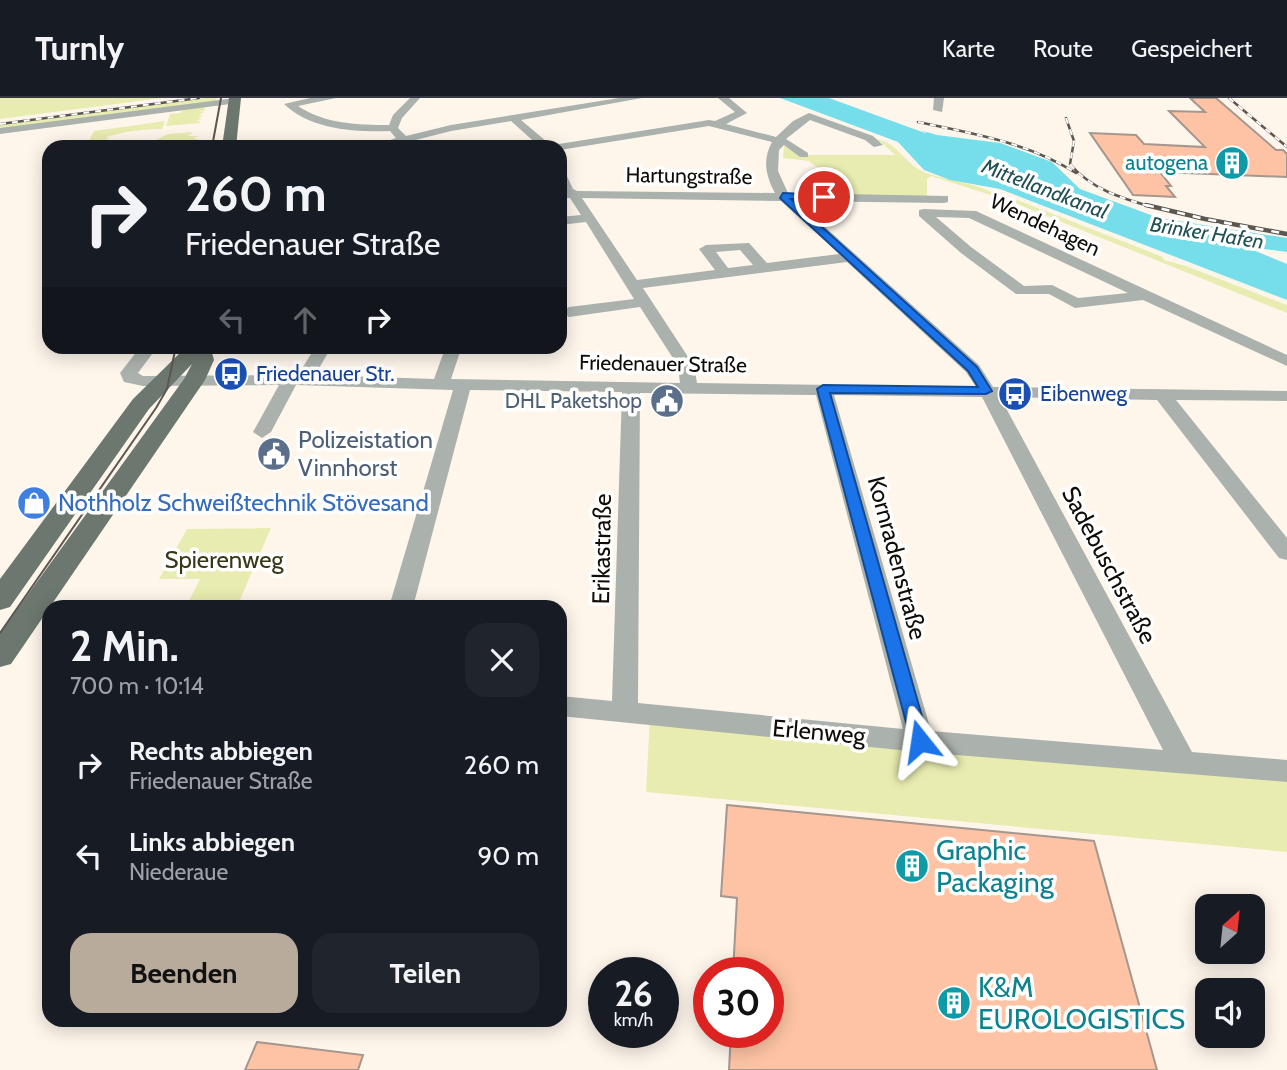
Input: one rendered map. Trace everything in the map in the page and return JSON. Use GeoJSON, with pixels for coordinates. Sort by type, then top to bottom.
{"type":"FeatureCollection","features":[{"type":"Feature","properties":{"kind":"main road"},"geometry":{"type":"LineString","coordinates":[[230,140],[235,100]]}},
{"type":"Feature","properties":{"kind":"main road"},"geometry":{"type":"LineString","coordinates":[[0,600],[141,404],[191,354]]}},
{"type":"Feature","properties":{"kind":"main road"},"geometry":{"type":"LineString","coordinates":[[0,656],[194,380],[204,360],[202,354]]}},
{"type":"Feature","properties":{"kind":"street"},"geometry":{"type":"LineString","coordinates":[[331,98],[289,104],[313,119],[363,129],[393,128]]}},
{"type":"Feature","properties":{"kind":"street"},"geometry":{"type":"LineString","coordinates":[[393,128],[397,117],[415,98]]}},
{"type":"Feature","properties":{"kind":"street"},"geometry":{"type":"LineString","coordinates":[[419,140],[492,121],[637,98]]}},
{"type":"Feature","properties":{"kind":"street"},"geometry":{"type":"LineString","coordinates":[[717,124],[742,113],[723,98]]}},
{"type":"Feature","properties":{"kind":"street"},"geometry":{"type":"LineString","coordinates":[[938,110],[939,98]]}},
{"type":"Feature","properties":{"kind":"street"},"geometry":{"type":"LineString","coordinates":[[0,131],[235,100]]}},
{"type":"Feature","properties":{"kind":"street"},"geometry":{"type":"LineString","coordinates":[[492,121],[485,115],[505,107]]}},
{"type":"Feature","properties":{"kind":"street"},"geometry":{"type":"LineString","coordinates":[[783,196],[770,169],[772,152],[788,131],[811,116],[870,138],[878,145]]}},
{"type":"Feature","properties":{"kind":"street"},"geometry":{"type":"LineString","coordinates":[[513,118],[539,140]]}},
{"type":"Feature","properties":{"kind":"street"},"geometry":{"type":"LineString","coordinates":[[567,146],[696,124],[717,124],[788,143],[804,155]]}},
{"type":"Feature","properties":{"kind":"street"},"geometry":{"type":"LineString","coordinates":[[393,128],[404,140]]}},
{"type":"Feature","properties":{"kind":"street"},"geometry":{"type":"LineString","coordinates":[[567,194],[589,218],[686,366],[689,387]]}},
{"type":"Feature","properties":{"kind":"street","name":"Hartungstraße"},"geometry":{"type":"LineString","coordinates":[[567,194],[944,199]]}},
{"type":"Feature","properties":{"kind":"street","name":"Sadebuschstraße"},"geometry":{"type":"LineString","coordinates":[[783,196],[973,369],[1184,764]]}},
{"type":"Feature","properties":{"kind":"street","name":"Wendehagen"},"geometry":{"type":"LineString","coordinates":[[1146,295],[1075,303],[1052,289],[1021,291],[966,250],[924,213],[971,214],[1146,295],[1287,361]]}},
{"type":"Feature","properties":{"kind":"street"},"geometry":{"type":"LineString","coordinates":[[567,220],[589,218]]}},
{"type":"Feature","properties":{"kind":"street"},"geometry":{"type":"LineString","coordinates":[[724,273],[706,249],[744,246],[763,268]]}},
{"type":"Feature","properties":{"kind":"street"},"geometry":{"type":"LineString","coordinates":[[633,285],[850,257]]}},
{"type":"Feature","properties":{"kind":"street"},"geometry":{"type":"LineString","coordinates":[[569,312],[644,302]]}},
{"type":"Feature","properties":{"kind":"street","name":"Friedenauer Straße"},"geometry":{"type":"LineString","coordinates":[[144,354],[129,373],[130,378],[164,381],[297,380],[463,385],[986,391],[1166,399],[1287,409]]}},
{"type":"Feature","properties":{"kind":"street"},"geometry":{"type":"LineString","coordinates":[[262,432],[318,354]]}},
{"type":"Feature","properties":{"kind":"street"},"geometry":{"type":"LineString","coordinates":[[442,384],[451,354]]}},
{"type":"Feature","properties":{"kind":"street"},"geometry":{"type":"LineString","coordinates":[[403,600],[463,385]]}},
{"type":"Feature","properties":{"kind":"street","name":"Erikastraße"},"geometry":{"type":"LineString","coordinates":[[625,712],[631,387]]}},
{"type":"Feature","properties":{"kind":"street","name":"Kornradenstraße"},"geometry":{"type":"LineString","coordinates":[[823,389],[920,741]]}},
{"type":"Feature","properties":{"kind":"street","name":"Friedenauer Straße"},"geometry":{"type":"LineString","coordinates":[[1166,399],[1287,396]]}},
{"type":"Feature","properties":{"kind":"street"},"geometry":{"type":"LineString","coordinates":[[1166,399],[1287,553]]}},
{"type":"Feature","properties":{"kind":"street","name":"Erlenweg"},"geometry":{"type":"LineString","coordinates":[[567,707],[920,741],[1287,771]]}},
{"type":"Feature","properties":{"kind":"green space"},"geometry":{"type":"Polygon","coordinates":[[[0,98],[162,98],[0,119],[0,98]]]}},
{"type":"Feature","properties":{"kind":"green space"},"geometry":{"type":"Polygon","coordinates":[[[217,98],[215,103],[0,131],[0,125],[217,98]]]}},
{"type":"Feature","properties":{"kind":"green space"},"geometry":{"type":"Polygon","coordinates":[[[213,106],[205,107],[204,111],[199,112],[204,112],[199,115],[203,117],[198,117],[202,119],[197,120],[201,123],[166,126],[170,114],[181,113],[182,109],[213,106]]]}},
{"type":"Feature","properties":{"kind":"green space"},"geometry":{"type":"Polygon","coordinates":[[[165,121],[162,129],[128,132],[106,137],[109,139],[104,140],[90,140],[94,131],[165,121]]]}},
{"type":"Feature","properties":{"kind":"green space"},"geometry":{"type":"Polygon","coordinates":[[[193,132],[188,136],[198,136],[193,139],[198,139],[156,140],[168,134],[193,132]]]}},
{"type":"Feature","properties":{"kind":"green space"},"geometry":{"type":"Polygon","coordinates":[[[874,139],[889,144],[924,172],[974,185],[997,197],[931,176],[927,179],[927,196],[855,196],[809,161],[783,158],[784,146],[789,146],[802,155],[895,155],[874,139]]]}},
{"type":"Feature","properties":{"kind":"green space"},"geometry":{"type":"Polygon","coordinates":[[[1012,198],[1163,257],[1164,260],[1287,305],[1287,313],[1005,199],[1012,198]]]}},
{"type":"Feature","properties":{"kind":"green space","name":"Spierenweg"},"geometry":{"type":"Polygon","coordinates":[[[271,528],[240,600],[190,600],[200,579],[159,579],[187,529],[271,528]]]}},
{"type":"Feature","properties":{"kind":"green space"},"geometry":{"type":"Polygon","coordinates":[[[650,715],[1287,768],[1287,852],[646,792],[650,715]]]}},
{"type":"Feature","properties":{"kind":"water"},"geometry":{"type":"Polygon","coordinates":[[[780,98],[829,98],[925,133],[920,130],[937,135],[1000,143],[1052,162],[1080,189],[1159,218],[1287,238],[1287,252],[1264,249],[1258,252],[1287,264],[1287,300],[1000,189],[950,180],[924,170],[898,142],[780,98]]]}},
{"type":"Feature","properties":{"kind":"building"},"geometry":{"type":"Polygon","coordinates":[[[1190,98],[1216,98],[1276,150],[1283,150],[1287,154],[1287,177],[1160,172],[1171,186],[1166,186],[1175,197],[1133,195],[1090,133],[1136,135],[1144,144],[1205,147],[1169,111],[1205,112],[1190,98]]]}},
{"type":"Feature","properties":{"kind":"building","name":"K&M EUROLOGISTICS"},"geometry":{"type":"Polygon","coordinates":[[[727,805],[1094,841],[1157,1070],[729,1070],[730,1048],[784,1048],[784,957],[734,957],[737,898],[721,896],[727,805]]]}},
{"type":"Feature","properties":{"kind":"building"},"geometry":{"type":"Polygon","coordinates":[[[257,1042],[363,1055],[358,1070],[245,1070],[257,1042]]]}},
{"type":"Feature","properties":{"kind":"tram line"},"geometry":{"type":"LineString","coordinates":[[213,140],[221,98]]}},
{"type":"Feature","properties":{"kind":"tram line"},"geometry":{"type":"LineString","coordinates":[[0,633],[156,408],[167,389],[174,354]]}},
{"type":"Feature","properties":{"kind":"railway"},"geometry":{"type":"LineString","coordinates":[[0,124],[199,98]]}},
{"type":"Feature","properties":{"kind":"railway"},"geometry":{"type":"LineString","coordinates":[[1229,98],[1287,147]]}},
{"type":"Feature","properties":{"kind":"railway"},"geometry":{"type":"LineString","coordinates":[[1066,118],[1074,141],[1070,164],[1078,173],[1107,192],[1152,207]]}},
{"type":"Feature","properties":{"kind":"railway"},"geometry":{"type":"LineString","coordinates":[[918,122],[1019,146],[1076,173]]}},
{"type":"Feature","properties":{"kind":"railway"},"geometry":{"type":"LineString","coordinates":[[1146,205],[1287,234]]}},
{"type":"Feature","properties":{"kind":"place","name":"autogena"},"geometry":{"type":"Point","coordinates":[1232,163]}},
{"type":"Feature","properties":{"kind":"place","name":"Friedenauer Str."},"geometry":{"type":"Point","coordinates":[231,374]}},
{"type":"Feature","properties":{"kind":"place","name":"Eibenweg"},"geometry":{"type":"Point","coordinates":[1015,394]}},
{"type":"Feature","properties":{"kind":"place","name":"DHL Paketshop"},"geometry":{"type":"Point","coordinates":[667,401]}},
{"type":"Feature","properties":{"kind":"place","name":"Polizeistation Vinnhorst"},"geometry":{"type":"Point","coordinates":[274,454]}},
{"type":"Feature","properties":{"kind":"place","name":"Nothholz Schweißtechnik Stövesand"},"geometry":{"type":"Point","coordinates":[34,503]}},
{"type":"Feature","properties":{"kind":"place","name":"Graphic Packaging"},"geometry":{"type":"Point","coordinates":[912,866]}},
{"type":"Feature","properties":{"kind":"place","name":"K&M EUROLOGISTICS"},"geometry":{"type":"Point","coordinates":[954,1003]}},
{"type":"Feature","properties":{"kind":"route"},"geometry":{"type":"LineString","coordinates":[[824,197],[783,196],[973,369],[986,391],[823,389],[920,741]]}},
{"type":"Feature","properties":{"kind":"water label","name":"Mittellandkanal"},"geometry":{"type":"Point","coordinates":[1045,189]}},
{"type":"Feature","properties":{"kind":"water label","name":"Brinker Hafen"},"geometry":{"type":"Point","coordinates":[1207,233]}}]}
